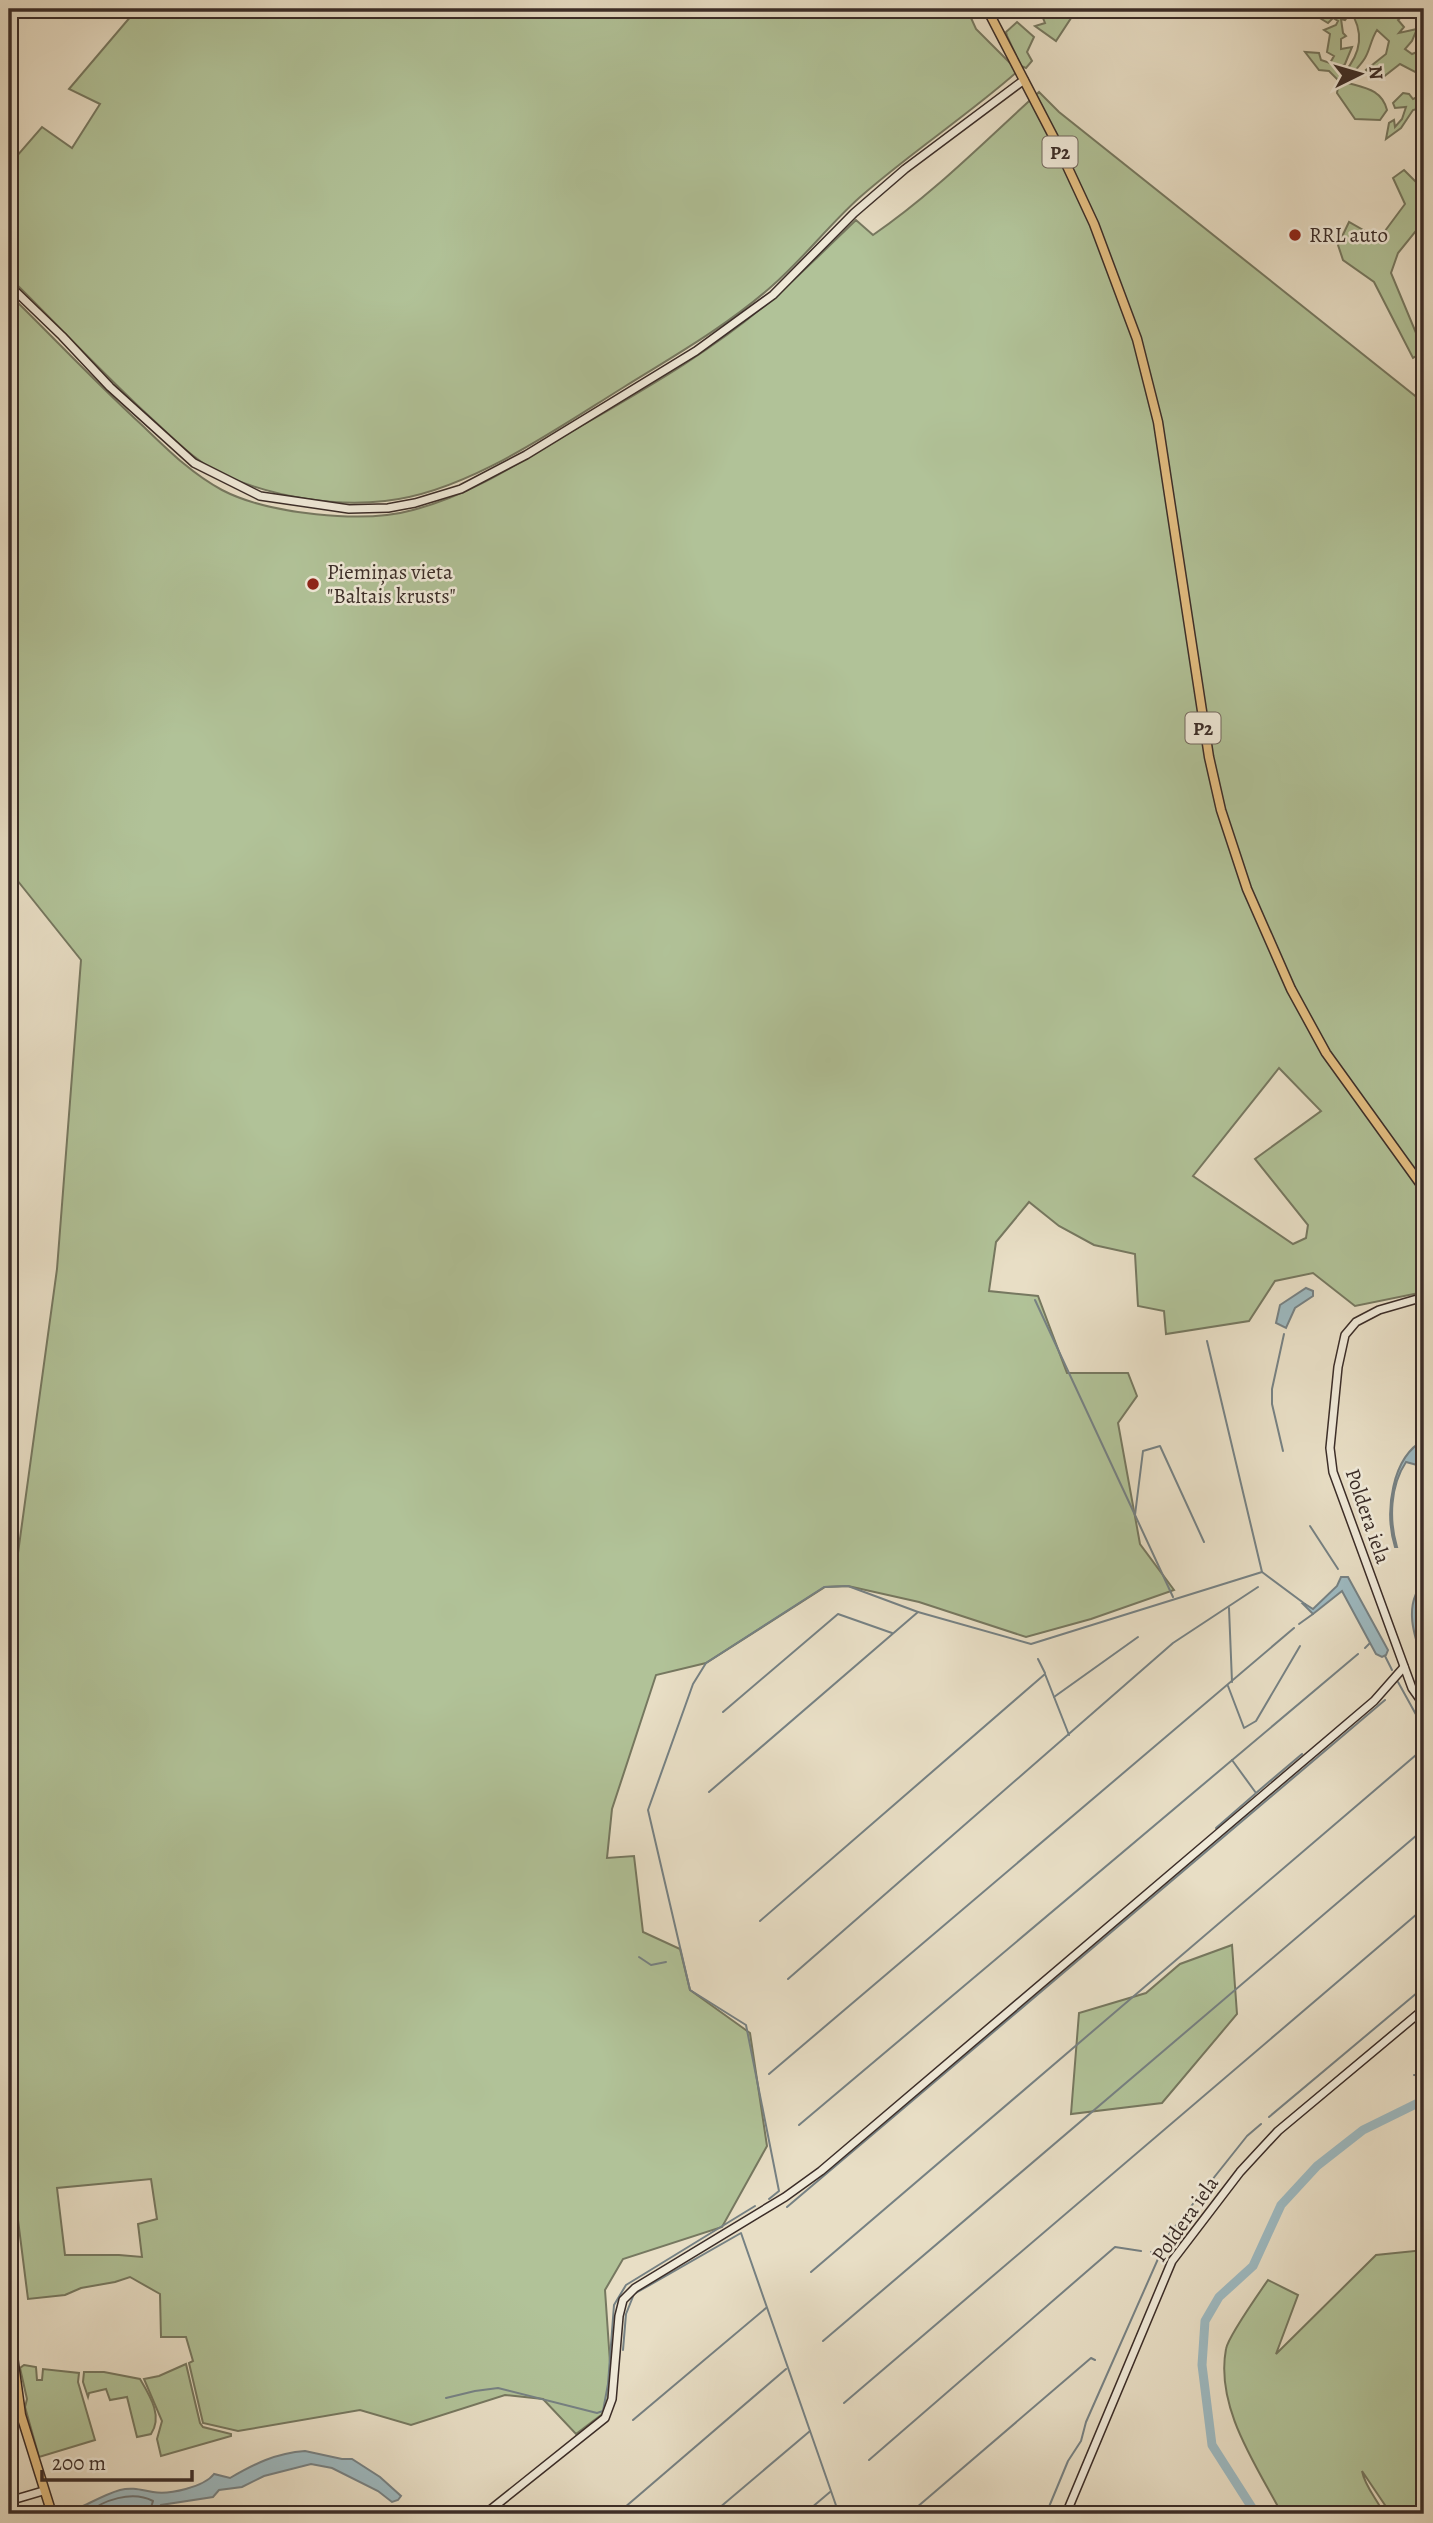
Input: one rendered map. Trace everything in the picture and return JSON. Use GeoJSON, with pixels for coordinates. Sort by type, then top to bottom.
{"type":"FeatureCollection","features":[{"type":"Feature","properties":{"kind":"main road"},"geometry":{"type":"LineString","coordinates":[[987,9],[1024,80]]}},
{"type":"Feature","properties":{"kind":"main road","name":"P2"},"geometry":{"type":"LineString","coordinates":[[1024,80],[1094,224],[1130,317],[1152,395],[1171,499],[1209,757],[1221,810],[1247,888],[1273,951],[1325,1053],[1424,1189]]}},
{"type":"Feature","properties":{"kind":"main road"},"geometry":{"type":"LineString","coordinates":[[9,2327],[22,2415],[52,2514]]}},
{"type":"Feature","properties":{"kind":"street"},"geometry":{"type":"LineString","coordinates":[[9,285],[110,387],[194,463],[260,496],[349,509],[388,508],[415,503],[461,489],[504,467],[696,351],[773,295],[854,213],[895,177],[1024,80]]}},
{"type":"Feature","properties":{"kind":"street","name":"Poldera iela"},"geometry":{"type":"LineString","coordinates":[[1424,1297],[1379,1310],[1356,1322],[1345,1335],[1338,1367],[1330,1448],[1333,1472],[1404,1667],[1412,1688],[1424,1705]]}},
{"type":"Feature","properties":{"kind":"street"},"geometry":{"type":"LineString","coordinates":[[485,2514],[605,2418],[612,2399],[619,2316],[624,2300],[635,2288],[785,2197],[821,2171],[1374,1700],[1404,1667]]}},
{"type":"Feature","properties":{"kind":"street","name":"Poldera iela"},"geometry":{"type":"LineString","coordinates":[[1066,2514],[1172,2261],[1240,2172],[1278,2132],[1424,2009]]}},
{"type":"Feature","properties":{"kind":"street"},"geometry":{"type":"LineString","coordinates":[[9,2501],[43,2491]]}},
{"type":"Feature","properties":{"kind":"green space"},"geometry":{"type":"Polygon","coordinates":[[[137,9],[967,9],[976,29],[1018,71],[859,198],[755,301],[700,340],[540,439],[478,472],[416,496],[346,503],[305,499],[266,490],[206,466],[132,400],[9,277],[9,165],[42,127],[72,148],[100,104],[69,89],[137,9]]]}},
{"type":"Feature","properties":{"kind":"green space"},"geometry":{"type":"Polygon","coordinates":[[[1051,9],[1077,9],[1056,41],[1035,26],[1045,23],[1043,18],[1051,9]]]}},
{"type":"Feature","properties":{"kind":"green space"},"geometry":{"type":"Polygon","coordinates":[[[1328,9],[1335,9],[1333,14],[1338,16],[1341,11],[1348,16],[1345,20],[1341,19],[1346,36],[1341,39],[1341,49],[1352,47],[1345,64],[1339,68],[1343,74],[1354,59],[1359,43],[1357,26],[1349,9],[1368,9],[1382,17],[1400,9],[1422,9],[1409,10],[1398,20],[1404,27],[1399,33],[1417,29],[1405,49],[1412,54],[1417,52],[1423,61],[1417,73],[1400,64],[1382,78],[1372,78],[1366,70],[1386,54],[1389,41],[1377,30],[1365,58],[1349,79],[1348,83],[1372,91],[1385,103],[1387,110],[1380,120],[1355,119],[1337,93],[1339,81],[1329,71],[1319,70],[1305,52],[1319,53],[1321,60],[1330,63],[1334,56],[1327,52],[1330,34],[1324,30],[1336,25],[1338,21],[1333,18],[1328,23],[1318,17],[1327,13],[1328,9]]]}},
{"type":"Feature","properties":{"kind":"green space"},"geometry":{"type":"Polygon","coordinates":[[[1017,22],[1034,37],[1027,52],[1032,61],[1026,68],[1021,66],[1006,32],[1017,22]]]}},
{"type":"Feature","properties":{"kind":"green space"},"geometry":{"type":"Polygon","coordinates":[[[1039,92],[1059,112],[1424,403],[1424,1292],[1355,1306],[1313,1273],[1275,1281],[1249,1321],[1166,1334],[1164,1311],[1138,1306],[1135,1254],[1094,1245],[1059,1226],[1029,1202],[996,1242],[989,1291],[1038,1296],[1067,1373],[1128,1373],[1137,1396],[1118,1423],[1140,1544],[1174,1590],[1091,1619],[1026,1637],[919,1602],[848,1586],[825,1587],[706,1663],[656,1675],[612,1809],[607,1858],[634,1856],[643,1932],[680,1949],[690,1990],[750,2033],[767,2146],[722,2227],[623,2259],[605,2290],[613,2406],[576,2434],[543,2399],[505,2395],[411,2425],[360,2410],[238,2431],[203,2423],[189,2363],[193,2361],[186,2337],[161,2337],[160,2294],[130,2277],[81,2288],[65,2295],[28,2299],[9,2149],[9,1604],[57,1269],[81,960],[9,870],[9,294],[171,453],[222,490],[264,505],[316,514],[369,516],[413,510],[453,497],[491,479],[670,373],[747,320],[793,281],[856,220],[873,235],[895,219],[938,185],[1039,92]],[[1279,1068],[1193,1176],[1293,1244],[1306,1238],[1308,1225],[1255,1159],[1321,1111],[1279,1068]],[[151,2179],[57,2188],[65,2255],[142,2257],[138,2224],[157,2219],[151,2179]]]}},
{"type":"Feature","properties":{"kind":"green space"},"geometry":{"type":"Polygon","coordinates":[[[1403,93],[1409,94],[1413,99],[1422,95],[1424,107],[1413,110],[1401,128],[1386,139],[1389,123],[1394,120],[1395,127],[1402,119],[1406,107],[1395,108],[1393,103],[1403,93]]]}},
{"type":"Feature","properties":{"kind":"green space"},"geometry":{"type":"Polygon","coordinates":[[[1404,170],[1424,190],[1424,221],[1398,253],[1391,273],[1424,352],[1413,358],[1374,282],[1343,260],[1338,245],[1349,222],[1379,239],[1405,204],[1393,178],[1404,170]]]}},
{"type":"Feature","properties":{"kind":"green space"},"geometry":{"type":"Polygon","coordinates":[[[1232,1945],[1237,2014],[1162,2103],[1071,2114],[1079,2013],[1146,1993],[1180,1964],[1232,1945]]]}},
{"type":"Feature","properties":{"kind":"green space"},"geometry":{"type":"Polygon","coordinates":[[[1424,2250],[1424,2514],[1391,2514],[1362,2471],[1368,2488],[1384,2514],[1282,2514],[1250,2456],[1232,2414],[1224,2371],[1226,2349],[1232,2335],[1268,2280],[1298,2295],[1276,2354],[1376,2255],[1424,2250]]]}},
{"type":"Feature","properties":{"kind":"green space"},"geometry":{"type":"Polygon","coordinates":[[[186,2364],[200,2423],[203,2427],[231,2436],[161,2456],[157,2439],[162,2421],[144,2379],[159,2376],[186,2364]]]}},
{"type":"Feature","properties":{"kind":"green space"},"geometry":{"type":"Polygon","coordinates":[[[24,2365],[36,2367],[37,2380],[42,2380],[43,2369],[79,2373],[78,2382],[95,2440],[39,2457],[25,2407],[27,2399],[20,2368],[24,2365]]]}},
{"type":"Feature","properties":{"kind":"green space"},"geometry":{"type":"Polygon","coordinates":[[[84,2372],[104,2372],[140,2379],[155,2413],[156,2420],[151,2434],[137,2437],[127,2397],[110,2400],[106,2389],[89,2393],[88,2397],[83,2382],[84,2372]]]}},
{"type":"Feature","properties":{"kind":"water"},"geometry":{"type":"Polygon","coordinates":[[[1306,1288],[1313,1291],[1313,1296],[1295,1308],[1286,1328],[1276,1323],[1280,1305],[1306,1288]]]}},
{"type":"Feature","properties":{"kind":"water"},"geometry":{"type":"Polygon","coordinates":[[[1424,1440],[1424,1467],[1406,1462],[1394,1492],[1392,1515],[1395,1547],[1390,1517],[1393,1486],[1404,1459],[1424,1440]]]}},
{"type":"Feature","properties":{"kind":"water"},"geometry":{"type":"Polygon","coordinates":[[[1341,1577],[1348,1577],[1388,1650],[1386,1655],[1382,1657],[1376,1654],[1342,1591],[1313,1614],[1303,1604],[1313,1609],[1337,1586],[1341,1577]]]}},
{"type":"Feature","properties":{"kind":"water"},"geometry":{"type":"Polygon","coordinates":[[[1424,1582],[1424,1664],[1414,1633],[1412,1611],[1417,1591],[1424,1582]]]}},
{"type":"Feature","properties":{"kind":"water"},"geometry":{"type":"Polygon","coordinates":[[[305,2451],[352,2459],[380,2477],[401,2496],[392,2502],[378,2491],[332,2468],[311,2464],[264,2476],[242,2487],[219,2490],[213,2497],[161,2505],[155,2514],[79,2514],[79,2508],[120,2490],[160,2493],[177,2491],[202,2483],[214,2474],[230,2478],[266,2460],[305,2451]]]}},
{"type":"Feature","properties":{"kind":"waterway"},"geometry":{"type":"LineString","coordinates":[[1035,1300],[1135,1515]]}},
{"type":"Feature","properties":{"kind":"waterway"},"geometry":{"type":"LineString","coordinates":[[1283,1451],[1272,1404],[1272,1389],[1284,1334]]}},
{"type":"Feature","properties":{"kind":"waterway"},"geometry":{"type":"LineString","coordinates":[[1207,1341],[1262,1572],[1305,1604]]}},
{"type":"Feature","properties":{"kind":"waterway"},"geometry":{"type":"LineString","coordinates":[[1173,1597],[1135,1515],[1143,1451],[1160,1446],[1204,1542]]}},
{"type":"Feature","properties":{"kind":"waterway"},"geometry":{"type":"LineString","coordinates":[[1310,1526],[1338,1569]]}},
{"type":"Feature","properties":{"kind":"waterway"},"geometry":{"type":"LineString","coordinates":[[769,2199],[779,2191],[746,2025],[690,1990],[648,1810],[693,1684],[706,1663],[824,1587],[848,1586],[918,1612],[1031,1644],[1262,1572]]}},
{"type":"Feature","properties":{"kind":"waterway"},"geometry":{"type":"LineString","coordinates":[[788,1979],[1173,1643],[1258,1587]]}},
{"type":"Feature","properties":{"kind":"waterway"},"geometry":{"type":"LineString","coordinates":[[1229,1608],[1232,1682]]}},
{"type":"Feature","properties":{"kind":"waterway"},"geometry":{"type":"LineString","coordinates":[[709,1792],[918,1612]]}},
{"type":"Feature","properties":{"kind":"waterway"},"geometry":{"type":"LineString","coordinates":[[723,1712],[838,1614],[892,1633]]}},
{"type":"Feature","properties":{"kind":"waterway"},"geometry":{"type":"LineString","coordinates":[[1299,1624],[1313,1614]]}},
{"type":"Feature","properties":{"kind":"waterway"},"geometry":{"type":"LineString","coordinates":[[769,2074],[1294,1628]]}},
{"type":"Feature","properties":{"kind":"waterway"},"geometry":{"type":"LineString","coordinates":[[1054,1697],[1138,1637]]}},
{"type":"Feature","properties":{"kind":"waterway"},"geometry":{"type":"LineString","coordinates":[[1365,1648],[1370,1643]]}},
{"type":"Feature","properties":{"kind":"waterway"},"geometry":{"type":"LineString","coordinates":[[1228,1686],[1244,1728],[1256,1721],[1300,1646]]}},
{"type":"Feature","properties":{"kind":"waterway"},"geometry":{"type":"LineString","coordinates":[[799,2125],[1358,1654]]}},
{"type":"Feature","properties":{"kind":"waterway"},"geometry":{"type":"LineString","coordinates":[[1385,1656],[1392,1670]]}},
{"type":"Feature","properties":{"kind":"waterway"},"geometry":{"type":"LineString","coordinates":[[1038,1659],[1045,1673]]}},
{"type":"Feature","properties":{"kind":"waterway"},"geometry":{"type":"LineString","coordinates":[[760,1921],[1045,1674],[1069,1735]]}},
{"type":"Feature","properties":{"kind":"waterway"},"geometry":{"type":"LineString","coordinates":[[1398,1682],[1424,1729]]}},
{"type":"Feature","properties":{"kind":"waterway"},"geometry":{"type":"LineString","coordinates":[[787,2207],[1385,1700]]}},
{"type":"Feature","properties":{"kind":"waterway"},"geometry":{"type":"LineString","coordinates":[[811,2272],[1423,1749]]}},
{"type":"Feature","properties":{"kind":"waterway"},"geometry":{"type":"LineString","coordinates":[[1232,1760],[1256,1793],[1302,1754]]}},
{"type":"Feature","properties":{"kind":"waterway"},"geometry":{"type":"LineString","coordinates":[[1216,1828],[1255,1794]]}},
{"type":"Feature","properties":{"kind":"waterway"},"geometry":{"type":"LineString","coordinates":[[823,2341],[1424,1829]]}},
{"type":"Feature","properties":{"kind":"waterway"},"geometry":{"type":"LineString","coordinates":[[844,2403],[1424,1908]]}},
{"type":"Feature","properties":{"kind":"waterway"},"geometry":{"type":"LineString","coordinates":[[639,1957],[651,1965],[666,1962]]}},
{"type":"Feature","properties":{"kind":"waterway"},"geometry":{"type":"LineString","coordinates":[[1269,2117],[1424,1987]]}},
{"type":"Feature","properties":{"kind":"waterway"},"geometry":{"type":"LineString","coordinates":[[1414,2075],[1424,2076]]}},
{"type":"Feature","properties":{"kind":"waterway"},"geometry":{"type":"LineString","coordinates":[[1256,2514],[1212,2445],[1202,2365],[1205,2321],[1219,2297],[1253,2266],[1281,2205],[1317,2166],[1363,2130],[1424,2100]]}},
{"type":"Feature","properties":{"kind":"waterway"},"geometry":{"type":"LineString","coordinates":[[1046,2514],[1068,2461],[1081,2441],[1086,2422],[1169,2234],[1247,2136],[1261,2124]]}},
{"type":"Feature","properties":{"kind":"waterway"},"geometry":{"type":"LineString","coordinates":[[446,2398],[498,2388],[597,2413],[603,2411],[608,2384],[614,2305],[626,2285],[755,2206]]}},
{"type":"Feature","properties":{"kind":"waterway"},"geometry":{"type":"LineString","coordinates":[[623,2350],[626,2314],[634,2294],[741,2233],[839,2514]]}},
{"type":"Feature","properties":{"kind":"waterway"},"geometry":{"type":"LineString","coordinates":[[869,2460],[1115,2247],[1141,2251]]}},
{"type":"Feature","properties":{"kind":"waterway"},"geometry":{"type":"LineString","coordinates":[[1151,2252],[1160,2253]]}},
{"type":"Feature","properties":{"kind":"waterway"},"geometry":{"type":"LineString","coordinates":[[633,2420],[766,2308]]}},
{"type":"Feature","properties":{"kind":"waterway"},"geometry":{"type":"LineString","coordinates":[[909,2514],[1091,2358],[1095,2360]]}},
{"type":"Feature","properties":{"kind":"waterway"},"geometry":{"type":"LineString","coordinates":[[617,2514],[786,2369]]}},
{"type":"Feature","properties":{"kind":"waterway"},"geometry":{"type":"LineString","coordinates":[[712,2514],[810,2431]]}},
{"type":"Feature","properties":{"kind":"waterway"},"geometry":{"type":"LineString","coordinates":[[804,2514],[830,2492]]}},
{"type":"Feature","properties":{"kind":"place","name":"RRL auto"},"geometry":{"type":"Point","coordinates":[1295,235]}},
{"type":"Feature","properties":{"kind":"place","name":"Piemiņas vieta \"Baltais krusts\""},"geometry":{"type":"Point","coordinates":[313,584]}}]}
